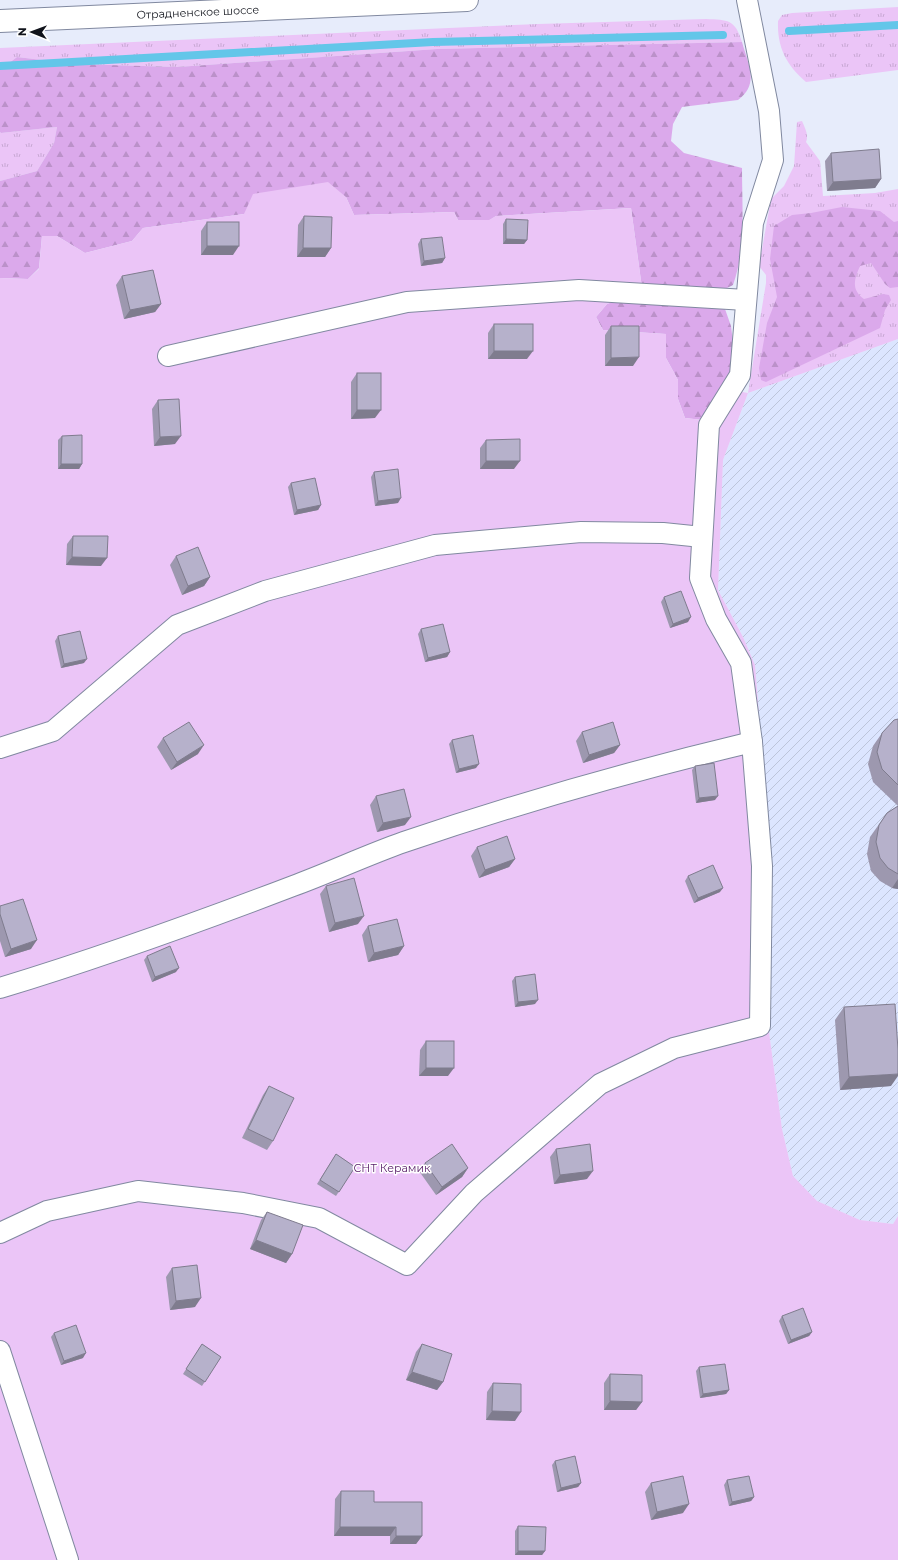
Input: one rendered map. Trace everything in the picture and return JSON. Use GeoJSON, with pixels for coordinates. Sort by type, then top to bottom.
{"type":"FeatureCollection","features":[{"type":"Feature","properties":{"kind":"main road","name":"Отрадненское шоссе"},"geometry":{"type":"LineString","coordinates":[[0,21],[467,0]]}},
{"type":"Feature","properties":{"kind":"street"},"geometry":{"type":"LineString","coordinates":[[0,1233],[47,1211],[138,1190],[243,1203],[319,1218],[407,1265],[474,1193],[600,1084],[674,1048],[760,1026],[762,866],[752,742],[741,663],[716,619],[700,578],[709,425],[740,376],[753,223],[773,160],[769,111],[747,0]]}},
{"type":"Feature","properties":{"kind":"street"},"geometry":{"type":"LineString","coordinates":[[168,356],[407,302],[579,290],[746,300]]}},
{"type":"Feature","properties":{"kind":"street"},"geometry":{"type":"LineString","coordinates":[[0,748],[53,731],[177,625],[265,591],[435,545],[581,532],[663,533],[702,537]]}},
{"type":"Feature","properties":{"kind":"street"},"geometry":{"type":"LineString","coordinates":[[0,988],[94,959],[287,889],[402,843],[529,802],[667,762],[752,742]]}},
{"type":"Feature","properties":{"kind":"street"},"geometry":{"type":"LineString","coordinates":[[0,1351],[68,1560]]}},
{"type":"Feature","properties":{"kind":"shaded area"},"geometry":{"type":"Polygon","coordinates":[[[898,339],[898,1216],[893,1224],[860,1220],[817,1201],[793,1176],[782,1129],[769,1032],[768,933],[772,876],[755,665],[743,637],[718,590],[723,460],[748,393],[898,339]]]}},
{"type":"Feature","properties":{"kind":"green space"},"geometry":{"type":"Polygon","coordinates":[[[898,7],[898,70],[806,82],[793,69],[784,55],[778,30],[778,21],[782,15],[792,13],[898,7]]]}},
{"type":"Feature","properties":{"kind":"green space"},"geometry":{"type":"Polygon","coordinates":[[[706,19],[730,22],[737,29],[742,42],[437,49],[177,67],[76,64],[17,57],[0,70],[0,48],[538,24],[706,19]]]}},
{"type":"Feature","properties":{"kind":"green space"},"geometry":{"type":"Polygon","coordinates":[[[742,42],[749,66],[751,80],[745,94],[738,100],[682,107],[673,124],[671,141],[684,153],[742,168],[743,212],[740,257],[733,285],[721,291],[642,288],[631,208],[496,216],[490,220],[458,220],[454,212],[354,215],[346,197],[244,214],[143,228],[132,241],[85,253],[57,236],[42,236],[39,268],[28,279],[0,278],[0,181],[37,171],[54,143],[57,127],[0,132],[0,70],[17,57],[76,64],[177,67],[437,49],[742,42]]]}},
{"type":"Feature","properties":{"kind":"green space"},"geometry":{"type":"Polygon","coordinates":[[[802,121],[807,134],[806,142],[820,161],[823,196],[875,193],[898,189],[898,339],[748,393],[766,283],[766,275],[759,266],[771,199],[784,186],[794,166],[797,122],[802,121]]]}},
{"type":"Feature","properties":{"kind":"green space"},"geometry":{"type":"Polygon","coordinates":[[[57,127],[54,143],[37,171],[0,181],[0,132],[57,127]]]}},
{"type":"Feature","properties":{"kind":"green space","name":"СНТ Керамик"},"geometry":{"type":"Polygon","coordinates":[[[328,182],[346,197],[354,215],[454,212],[458,220],[489,220],[496,216],[631,208],[642,288],[607,304],[596,317],[603,330],[666,334],[666,358],[678,380],[678,399],[685,418],[703,420],[725,389],[748,393],[723,460],[718,590],[743,637],[755,665],[772,876],[768,933],[769,1032],[782,1129],[793,1176],[817,1201],[860,1220],[893,1224],[898,1216],[898,1560],[0,1560],[0,278],[28,279],[39,269],[42,236],[57,236],[85,253],[132,241],[143,228],[244,214],[253,194],[328,182]]]}},
{"type":"Feature","properties":{"kind":"green space"},"geometry":{"type":"Polygon","coordinates":[[[842,207],[880,211],[894,222],[898,221],[898,287],[890,288],[885,284],[871,263],[860,266],[855,280],[855,288],[864,299],[883,294],[889,295],[891,300],[885,310],[880,328],[766,382],[761,380],[759,368],[767,323],[777,297],[770,259],[774,226],[792,215],[842,207]]]}},
{"type":"Feature","properties":{"kind":"green space"},"geometry":{"type":"Polygon","coordinates":[[[623,298],[715,303],[725,309],[731,326],[735,371],[703,420],[685,418],[678,399],[678,380],[666,358],[666,334],[603,330],[596,317],[607,304],[623,298]]]}},
{"type":"Feature","properties":{"kind":"building"},"geometry":{"type":"Polygon","coordinates":[[[879,149],[881,179],[833,182],[831,153],[879,149]]]}},
{"type":"Feature","properties":{"kind":"building"},"geometry":{"type":"Polygon","coordinates":[[[304,216],[332,217],[331,248],[303,248],[304,216]]]}},
{"type":"Feature","properties":{"kind":"building"},"geometry":{"type":"Polygon","coordinates":[[[506,219],[528,220],[527,240],[506,239],[506,219]]]}},
{"type":"Feature","properties":{"kind":"building"},"geometry":{"type":"Polygon","coordinates":[[[207,222],[239,222],[239,246],[207,246],[207,222]]]}},
{"type":"Feature","properties":{"kind":"building"},"geometry":{"type":"Polygon","coordinates":[[[442,237],[445,258],[424,261],[421,239],[442,237]]]}},
{"type":"Feature","properties":{"kind":"building"},"geometry":{"type":"Polygon","coordinates":[[[153,270],[161,304],[130,310],[122,276],[153,270]]]}},
{"type":"Feature","properties":{"kind":"building"},"geometry":{"type":"Polygon","coordinates":[[[494,324],[533,324],[533,351],[494,351],[494,324]]]}},
{"type":"Feature","properties":{"kind":"building"},"geometry":{"type":"Polygon","coordinates":[[[611,326],[639,326],[639,357],[611,358],[611,326]]]}},
{"type":"Feature","properties":{"kind":"building"},"geometry":{"type":"Polygon","coordinates":[[[357,373],[381,373],[381,410],[357,410],[357,373]]]}},
{"type":"Feature","properties":{"kind":"building"},"geometry":{"type":"Polygon","coordinates":[[[179,399],[181,436],[160,437],[158,400],[179,399]]]}},
{"type":"Feature","properties":{"kind":"building"},"geometry":{"type":"Polygon","coordinates":[[[82,435],[82,464],[61,464],[62,436],[82,435]]]}},
{"type":"Feature","properties":{"kind":"building"},"geometry":{"type":"Polygon","coordinates":[[[520,439],[520,461],[486,461],[486,440],[520,439]]]}},
{"type":"Feature","properties":{"kind":"building"},"geometry":{"type":"Polygon","coordinates":[[[398,469],[401,498],[378,501],[374,472],[398,469]]]}},
{"type":"Feature","properties":{"kind":"building"},"geometry":{"type":"Polygon","coordinates":[[[315,478],[321,505],[297,510],[291,483],[315,478]]]}},
{"type":"Feature","properties":{"kind":"building"},"geometry":{"type":"Polygon","coordinates":[[[73,536],[108,536],[107,558],[72,557],[73,536]]]}},
{"type":"Feature","properties":{"kind":"building"},"geometry":{"type":"Polygon","coordinates":[[[198,547],[210,577],[188,586],[176,556],[198,547]]]}},
{"type":"Feature","properties":{"kind":"building"},"geometry":{"type":"Polygon","coordinates":[[[681,591],[691,617],[673,624],[664,597],[681,591]]]}},
{"type":"Feature","properties":{"kind":"building"},"geometry":{"type":"Polygon","coordinates":[[[443,624],[450,652],[428,658],[421,629],[443,624]]]}},
{"type":"Feature","properties":{"kind":"building"},"geometry":{"type":"Polygon","coordinates":[[[80,631],[87,659],[64,664],[58,636],[80,631]]]}},
{"type":"Feature","properties":{"kind":"building"},"geometry":{"type":"Polygon","coordinates":[[[898,719],[898,785],[882,769],[877,752],[882,733],[894,720],[898,719]]]}},
{"type":"Feature","properties":{"kind":"building"},"geometry":{"type":"Polygon","coordinates":[[[189,722],[204,745],[177,762],[163,738],[189,722]]]}},
{"type":"Feature","properties":{"kind":"building"},"geometry":{"type":"Polygon","coordinates":[[[613,722],[620,745],[589,755],[582,732],[613,722]]]}},
{"type":"Feature","properties":{"kind":"building"},"geometry":{"type":"Polygon","coordinates":[[[473,735],[479,764],[459,769],[452,740],[473,735]]]}},
{"type":"Feature","properties":{"kind":"building"},"geometry":{"type":"Polygon","coordinates":[[[714,763],[718,796],[699,798],[695,766],[714,763]]]}},
{"type":"Feature","properties":{"kind":"building"},"geometry":{"type":"Polygon","coordinates":[[[404,789],[411,817],[383,823],[376,796],[404,789]]]}},
{"type":"Feature","properties":{"kind":"building"},"geometry":{"type":"Polygon","coordinates":[[[898,806],[898,874],[888,868],[880,858],[876,842],[879,825],[887,813],[898,806]]]}},
{"type":"Feature","properties":{"kind":"building"},"geometry":{"type":"Polygon","coordinates":[[[507,836],[515,859],[485,870],[477,847],[507,836]]]}},
{"type":"Feature","properties":{"kind":"building"},"geometry":{"type":"Polygon","coordinates":[[[713,865],[723,888],[698,898],[688,876],[713,865]]]}},
{"type":"Feature","properties":{"kind":"building"},"geometry":{"type":"Polygon","coordinates":[[[354,878],[364,916],[335,923],[326,886],[354,878]]]}},
{"type":"Feature","properties":{"kind":"building"},"geometry":{"type":"Polygon","coordinates":[[[23,899],[37,940],[11,949],[0,914],[0,906],[23,899]]]}},
{"type":"Feature","properties":{"kind":"building"},"geometry":{"type":"Polygon","coordinates":[[[397,919],[404,946],[374,953],[368,926],[397,919]]]}},
{"type":"Feature","properties":{"kind":"building"},"geometry":{"type":"Polygon","coordinates":[[[170,946],[179,968],[155,977],[147,956],[170,946]]]}},
{"type":"Feature","properties":{"kind":"building"},"geometry":{"type":"Polygon","coordinates":[[[535,974],[538,1000],[518,1002],[515,977],[535,974]]]}},
{"type":"Feature","properties":{"kind":"building"},"geometry":{"type":"Polygon","coordinates":[[[895,1004],[898,1074],[849,1077],[844,1007],[895,1004]]]}},
{"type":"Feature","properties":{"kind":"building"},"geometry":{"type":"Polygon","coordinates":[[[426,1041],[454,1041],[454,1068],[426,1068],[426,1041]]]}},
{"type":"Feature","properties":{"kind":"building"},"geometry":{"type":"Polygon","coordinates":[[[269,1086],[294,1098],[273,1141],[248,1129],[269,1086]]]}},
{"type":"Feature","properties":{"kind":"building"},"geometry":{"type":"Polygon","coordinates":[[[452,1144],[468,1168],[442,1187],[425,1163],[452,1144]]]}},
{"type":"Feature","properties":{"kind":"building"},"geometry":{"type":"Polygon","coordinates":[[[590,1144],[593,1171],[560,1175],[556,1149],[590,1144]]]}},
{"type":"Feature","properties":{"kind":"building"},"geometry":{"type":"Polygon","coordinates":[[[336,1154],[355,1167],[339,1192],[320,1180],[336,1154]]]}},
{"type":"Feature","properties":{"kind":"building"},"geometry":{"type":"Polygon","coordinates":[[[267,1212],[303,1225],[292,1254],[256,1240],[267,1212]]]}},
{"type":"Feature","properties":{"kind":"building"},"geometry":{"type":"Polygon","coordinates":[[[197,1265],[201,1298],[176,1301],[172,1268],[197,1265]]]}},
{"type":"Feature","properties":{"kind":"building"},"geometry":{"type":"Polygon","coordinates":[[[803,1308],[812,1332],[791,1340],[782,1316],[803,1308]]]}},
{"type":"Feature","properties":{"kind":"building"},"geometry":{"type":"Polygon","coordinates":[[[76,1325],[86,1353],[64,1361],[54,1333],[76,1325]]]}},
{"type":"Feature","properties":{"kind":"building"},"geometry":{"type":"Polygon","coordinates":[[[202,1344],[221,1357],[205,1382],[186,1369],[202,1344]]]}},
{"type":"Feature","properties":{"kind":"building"},"geometry":{"type":"Polygon","coordinates":[[[422,1344],[452,1354],[443,1382],[412,1372],[422,1344]]]}},
{"type":"Feature","properties":{"kind":"building"},"geometry":{"type":"Polygon","coordinates":[[[725,1364],[729,1390],[703,1394],[699,1367],[725,1364]]]}},
{"type":"Feature","properties":{"kind":"building"},"geometry":{"type":"Polygon","coordinates":[[[610,1374],[642,1375],[642,1402],[610,1401],[610,1374]]]}},
{"type":"Feature","properties":{"kind":"building"},"geometry":{"type":"Polygon","coordinates":[[[493,1383],[521,1384],[521,1412],[492,1411],[493,1383]]]}},
{"type":"Feature","properties":{"kind":"building"},"geometry":{"type":"Polygon","coordinates":[[[575,1456],[581,1483],[561,1488],[555,1461],[575,1456]]]}},
{"type":"Feature","properties":{"kind":"building"},"geometry":{"type":"Polygon","coordinates":[[[683,1476],[689,1504],[657,1512],[651,1483],[683,1476]]]}},
{"type":"Feature","properties":{"kind":"building"},"geometry":{"type":"Polygon","coordinates":[[[749,1476],[754,1497],[732,1502],[727,1480],[749,1476]]]}},
{"type":"Feature","properties":{"kind":"building"},"geometry":{"type":"Polygon","coordinates":[[[341,1491],[374,1491],[374,1502],[422,1502],[422,1536],[396,1536],[396,1527],[340,1527],[341,1491]]]}},
{"type":"Feature","properties":{"kind":"building"},"geometry":{"type":"Polygon","coordinates":[[[518,1526],[546,1527],[545,1551],[518,1551],[518,1526]]]}},
{"type":"Feature","properties":{"kind":"waterway"},"geometry":{"type":"LineString","coordinates":[[789,31],[898,25]]}},
{"type":"Feature","properties":{"kind":"waterway"},"geometry":{"type":"LineString","coordinates":[[0,66],[433,42],[723,35]]}}]}
